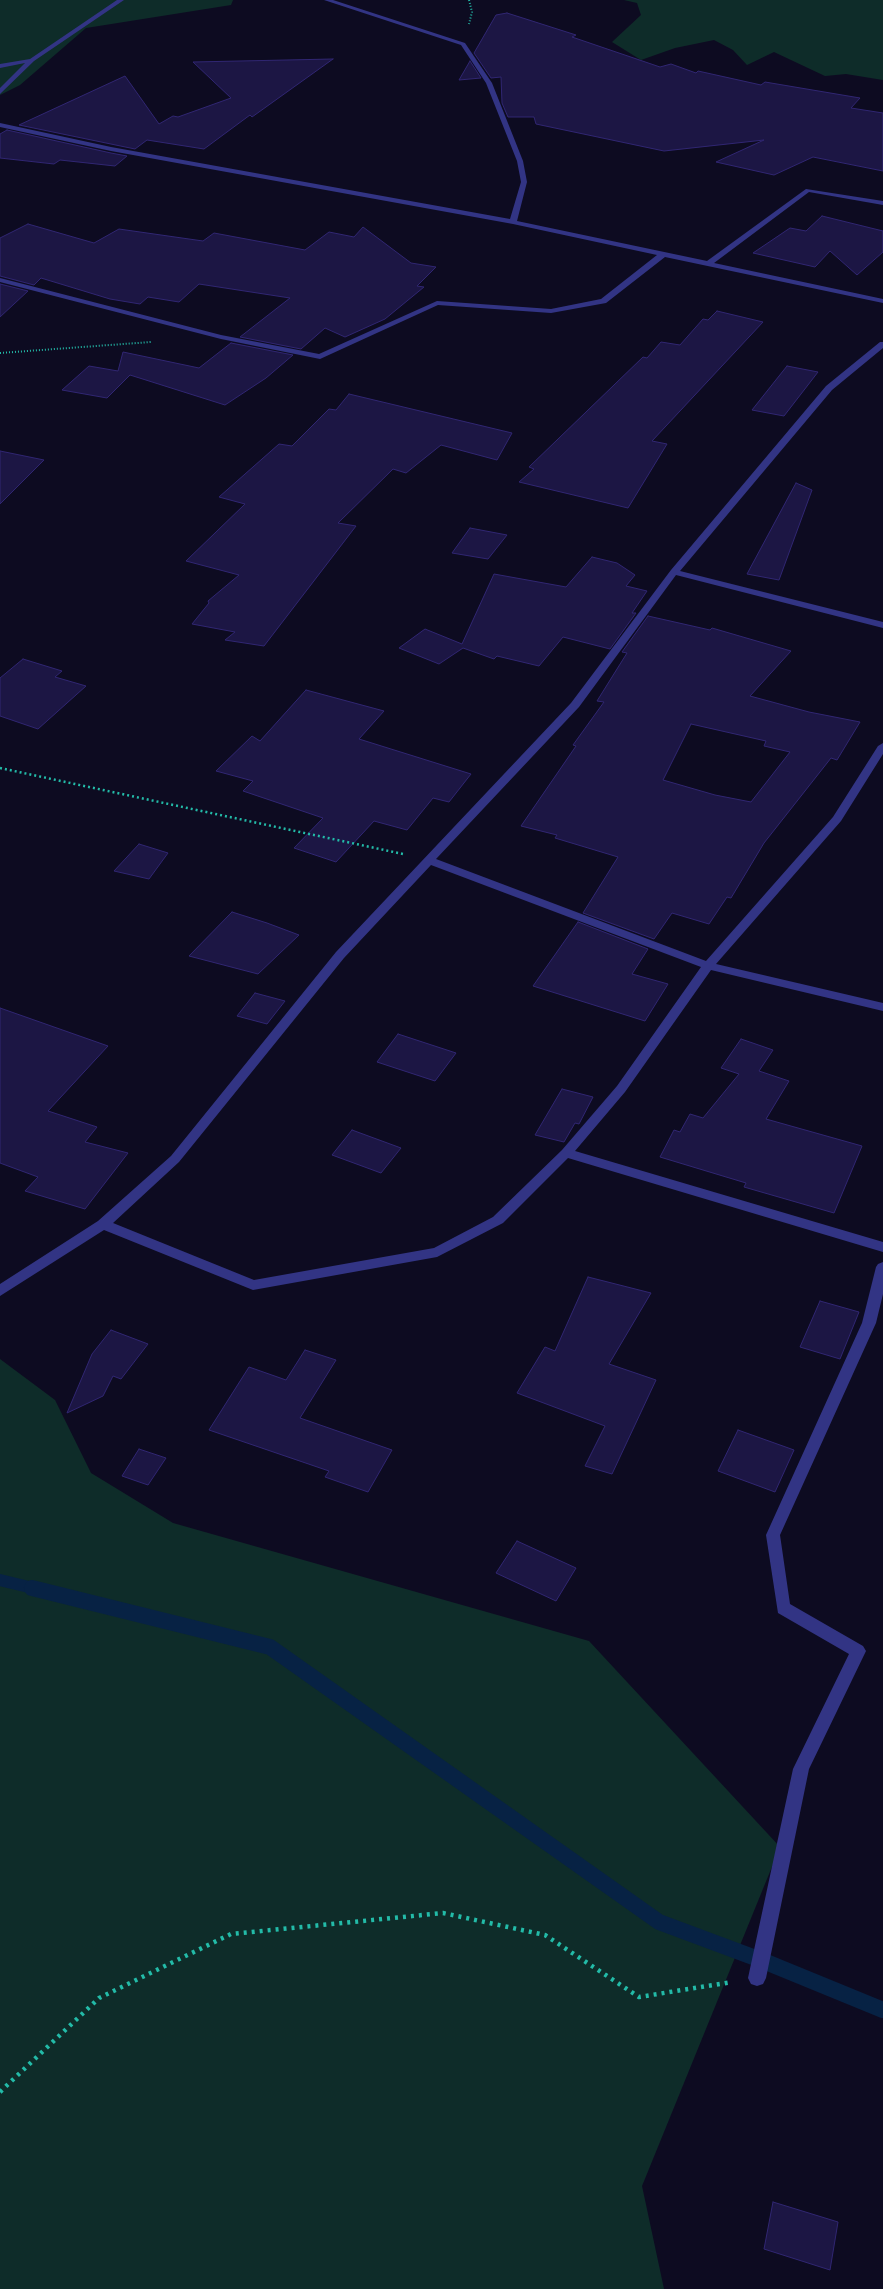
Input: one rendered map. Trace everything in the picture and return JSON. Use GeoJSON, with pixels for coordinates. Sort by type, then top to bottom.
{"type":"FeatureCollection","features":[{"type":"Feature","properties":{"kind":"street"},"geometry":{"type":"LineString","coordinates":[[0,92],[32,60],[121,0]]}},
{"type":"Feature","properties":{"kind":"street"},"geometry":{"type":"LineString","coordinates":[[327,0],[464,44],[489,83],[520,161],[524,182],[513,222]]}},
{"type":"Feature","properties":{"kind":"street"},"geometry":{"type":"LineString","coordinates":[[0,66],[32,60]]}},
{"type":"Feature","properties":{"kind":"street"},"geometry":{"type":"LineString","coordinates":[[0,125],[111,149],[513,222],[883,301]]}},
{"type":"Feature","properties":{"kind":"street"},"geometry":{"type":"LineString","coordinates":[[708,264],[808,190],[883,203]]}},
{"type":"Feature","properties":{"kind":"street"},"geometry":{"type":"LineString","coordinates":[[0,280],[221,337],[320,357],[437,303],[551,311],[603,301],[662,255]]}},
{"type":"Feature","properties":{"kind":"street"},"geometry":{"type":"LineString","coordinates":[[0,1291],[103,1224],[175,1159],[340,955],[576,705],[674,572],[830,388],[883,344]]}},
{"type":"Feature","properties":{"kind":"street"},"geometry":{"type":"LineString","coordinates":[[674,572],[883,625]]}},
{"type":"Feature","properties":{"kind":"street"},"geometry":{"type":"LineString","coordinates":[[103,1224],[252,1285],[437,1252],[498,1220],[566,1153],[621,1089],[708,966],[837,819],[883,746]]}},
{"type":"Feature","properties":{"kind":"street"},"geometry":{"type":"LineString","coordinates":[[429,860],[708,966],[883,1007]]}},
{"type":"Feature","properties":{"kind":"street"},"geometry":{"type":"LineString","coordinates":[[566,1153],[883,1247]]}},
{"type":"Feature","properties":{"kind":"street"},"geometry":{"type":"LineString","coordinates":[[757,1978],[801,1769],[858,1650],[783,1608],[773,1535],[869,1323],[883,1267]]}},
{"type":"Feature","properties":{"kind":"path"},"geometry":{"type":"LineString","coordinates":[[0,353],[154,342]]}},
{"type":"Feature","properties":{"kind":"path"},"geometry":{"type":"LineString","coordinates":[[0,768],[429,860]]}},
{"type":"Feature","properties":{"kind":"path"},"geometry":{"type":"LineString","coordinates":[[0,2092],[99,1998],[231,1934],[443,1913],[546,1936],[639,1997],[757,1978]]}},
{"type":"Feature","properties":{"kind":"green space"},"geometry":{"type":"Polygon","coordinates":[[[0,0],[233,0],[231,5],[86,28],[20,85],[0,95],[0,0]]]}},
{"type":"Feature","properties":{"kind":"green space"},"geometry":{"type":"Polygon","coordinates":[[[624,0],[883,0],[883,80],[846,74],[825,76],[774,52],[747,65],[733,50],[714,40],[675,48],[641,60],[612,42],[641,15],[637,3],[624,0]]]}},
{"type":"Feature","properties":{"kind":"green space"},"geometry":{"type":"Polygon","coordinates":[[[0,1359],[55,1400],[91,1473],[173,1523],[589,1641],[780,1847],[642,2186],[664,2289],[0,2289],[0,1359]]]}},
{"type":"Feature","properties":{"kind":"building"},"geometry":{"type":"Polygon","coordinates":[[[507,13],[576,35],[572,37],[660,67],[671,64],[696,73],[698,71],[761,85],[765,82],[860,98],[851,108],[883,113],[883,171],[813,157],[774,175],[716,162],[764,140],[664,151],[536,124],[534,117],[508,117],[502,103],[501,77],[491,78],[474,53],[496,15],[507,13]]]}},
{"type":"Feature","properties":{"kind":"building"},"geometry":{"type":"Polygon","coordinates":[[[333,59],[252,117],[250,115],[204,149],[147,140],[135,149],[19,125],[125,76],[159,124],[173,116],[178,117],[231,98],[193,62],[333,59]]]}},
{"type":"Feature","properties":{"kind":"building"},"geometry":{"type":"Polygon","coordinates":[[[470,61],[481,78],[459,80],[470,61]]]}},
{"type":"Feature","properties":{"kind":"building"},"geometry":{"type":"Polygon","coordinates":[[[7,130],[127,156],[115,166],[60,160],[54,164],[0,158],[0,134],[7,130]]]}},
{"type":"Feature","properties":{"kind":"building"},"geometry":{"type":"Polygon","coordinates":[[[822,216],[883,231],[883,252],[857,275],[830,251],[815,267],[753,253],[790,228],[806,231],[822,216]]]}},
{"type":"Feature","properties":{"kind":"building"},"geometry":{"type":"Polygon","coordinates":[[[28,224],[94,243],[119,229],[203,241],[214,233],[305,250],[329,232],[354,237],[363,227],[411,263],[436,267],[417,286],[424,287],[385,319],[345,337],[325,328],[301,349],[240,337],[290,298],[199,284],[179,302],[148,297],[140,304],[110,299],[41,278],[34,285],[0,276],[0,238],[28,224]]]}},
{"type":"Feature","properties":{"kind":"building"},"geometry":{"type":"Polygon","coordinates":[[[0,284],[28,291],[0,317],[0,284]]]}},
{"type":"Feature","properties":{"kind":"building"},"geometry":{"type":"Polygon","coordinates":[[[717,311],[763,322],[652,441],[667,444],[628,508],[519,482],[534,469],[529,467],[643,357],[647,358],[661,342],[680,345],[703,319],[708,320],[717,311]]]}},
{"type":"Feature","properties":{"kind":"building"},"geometry":{"type":"Polygon","coordinates":[[[231,343],[293,355],[266,378],[225,405],[130,375],[107,398],[62,390],[89,366],[118,371],[123,352],[199,368],[231,343]]]}},
{"type":"Feature","properties":{"kind":"building"},"geometry":{"type":"Polygon","coordinates":[[[787,366],[818,372],[784,416],[752,410],[787,366]]]}},
{"type":"Feature","properties":{"kind":"building"},"geometry":{"type":"Polygon","coordinates":[[[349,394],[512,433],[497,460],[441,445],[406,473],[393,469],[338,523],[356,526],[264,646],[225,640],[235,632],[192,624],[209,603],[208,601],[239,575],[186,561],[245,504],[219,497],[279,444],[292,446],[329,409],[336,410],[349,394]]]}},
{"type":"Feature","properties":{"kind":"building"},"geometry":{"type":"Polygon","coordinates":[[[0,451],[44,460],[0,504],[0,451]]]}},
{"type":"Feature","properties":{"kind":"building"},"geometry":{"type":"Polygon","coordinates":[[[796,483],[812,490],[779,580],[747,574],[796,483]]]}},
{"type":"Feature","properties":{"kind":"building"},"geometry":{"type":"Polygon","coordinates":[[[470,528],[507,535],[488,559],[452,553],[470,528]]]}},
{"type":"Feature","properties":{"kind":"building"},"geometry":{"type":"Polygon","coordinates":[[[592,557],[617,563],[635,575],[626,586],[647,591],[632,613],[636,613],[610,649],[563,637],[539,666],[497,656],[494,659],[463,648],[439,664],[399,648],[425,629],[462,644],[494,574],[566,587],[592,557]]]}},
{"type":"Feature","properties":{"kind":"building"},"geometry":{"type":"Polygon","coordinates":[[[648,616],[710,630],[712,628],[791,651],[750,696],[809,712],[860,722],[837,760],[831,758],[764,843],[731,898],[727,897],[709,924],[672,913],[654,939],[583,913],[618,857],[555,838],[557,835],[521,826],[576,746],[573,745],[604,702],[597,701],[627,653],[622,652],[648,616]],[[691,724],[663,780],[715,795],[751,802],[790,752],[764,746],[766,741],[691,724]]]}},
{"type":"Feature","properties":{"kind":"building"},"geometry":{"type":"Polygon","coordinates":[[[23,659],[62,671],[55,677],[86,686],[38,729],[0,716],[0,678],[23,659]]]}},
{"type":"Feature","properties":{"kind":"building"},"geometry":{"type":"Polygon","coordinates":[[[306,690],[384,711],[359,739],[471,774],[449,802],[433,798],[407,830],[374,821],[336,862],[294,848],[323,818],[243,791],[253,781],[216,771],[252,736],[260,741],[306,690]]]}},
{"type":"Feature","properties":{"kind":"building"},"geometry":{"type":"Polygon","coordinates":[[[139,844],[168,853],[149,879],[114,871],[139,844]]]}},
{"type":"Feature","properties":{"kind":"building"},"geometry":{"type":"Polygon","coordinates":[[[232,912],[299,935],[258,974],[189,956],[232,912]]]}},
{"type":"Feature","properties":{"kind":"building"},"geometry":{"type":"Polygon","coordinates":[[[578,922],[648,949],[632,974],[668,984],[645,1021],[533,986],[578,922]]]}},
{"type":"Feature","properties":{"kind":"building"},"geometry":{"type":"Polygon","coordinates":[[[255,993],[285,1001],[267,1024],[237,1016],[255,993]]]}},
{"type":"Feature","properties":{"kind":"building"},"geometry":{"type":"Polygon","coordinates":[[[0,1008],[108,1046],[48,1111],[97,1127],[85,1142],[128,1153],[85,1209],[25,1191],[38,1177],[0,1163],[0,1008]]]}},
{"type":"Feature","properties":{"kind":"building"},"geometry":{"type":"Polygon","coordinates":[[[398,1034],[456,1053],[435,1081],[377,1062],[398,1034]]]}},
{"type":"Feature","properties":{"kind":"building"},"geometry":{"type":"Polygon","coordinates":[[[741,1039],[773,1050],[759,1071],[789,1081],[766,1119],[862,1146],[834,1213],[744,1187],[746,1183],[660,1157],[674,1130],[680,1132],[690,1114],[703,1118],[739,1074],[721,1068],[741,1039]]]}},
{"type":"Feature","properties":{"kind":"building"},"geometry":{"type":"Polygon","coordinates":[[[562,1089],[593,1097],[579,1124],[575,1123],[564,1142],[535,1135],[562,1089]]]}},
{"type":"Feature","properties":{"kind":"building"},"geometry":{"type":"Polygon","coordinates":[[[352,1130],[401,1148],[381,1173],[332,1155],[352,1130]]]}},
{"type":"Feature","properties":{"kind":"building"},"geometry":{"type":"Polygon","coordinates":[[[588,1277],[651,1293],[609,1364],[656,1380],[612,1474],[585,1466],[605,1426],[517,1393],[545,1347],[555,1351],[588,1277]]]}},
{"type":"Feature","properties":{"kind":"building"},"geometry":{"type":"Polygon","coordinates":[[[820,1301],[859,1312],[840,1359],[800,1347],[820,1301]]]}},
{"type":"Feature","properties":{"kind":"building"},"geometry":{"type":"Polygon","coordinates":[[[111,1330],[148,1344],[121,1379],[113,1376],[103,1396],[67,1413],[92,1354],[111,1330]]]}},
{"type":"Feature","properties":{"kind":"building"},"geometry":{"type":"Polygon","coordinates":[[[305,1350],[336,1360],[300,1418],[392,1450],[368,1492],[325,1477],[329,1471],[209,1430],[249,1367],[286,1380],[305,1350]]]}},
{"type":"Feature","properties":{"kind":"building"},"geometry":{"type":"Polygon","coordinates":[[[738,1430],[794,1450],[775,1492],[718,1471],[738,1430]]]}},
{"type":"Feature","properties":{"kind":"building"},"geometry":{"type":"Polygon","coordinates":[[[139,1449],[166,1458],[148,1485],[122,1476],[139,1449]]]}},
{"type":"Feature","properties":{"kind":"building"},"geometry":{"type":"Polygon","coordinates":[[[517,1541],[576,1568],[556,1601],[496,1573],[517,1541]]]}},
{"type":"Feature","properties":{"kind":"building"},"geometry":{"type":"Polygon","coordinates":[[[773,2202],[838,2222],[830,2270],[764,2249],[773,2202]]]}},
{"type":"Feature","properties":{"kind":"waterway"},"geometry":{"type":"LineString","coordinates":[[0,1580],[37,1589]]}},
{"type":"Feature","properties":{"kind":"waterway"},"geometry":{"type":"LineString","coordinates":[[32,1588],[270,1647],[659,1922],[761,1960],[883,2010]]}}]}
